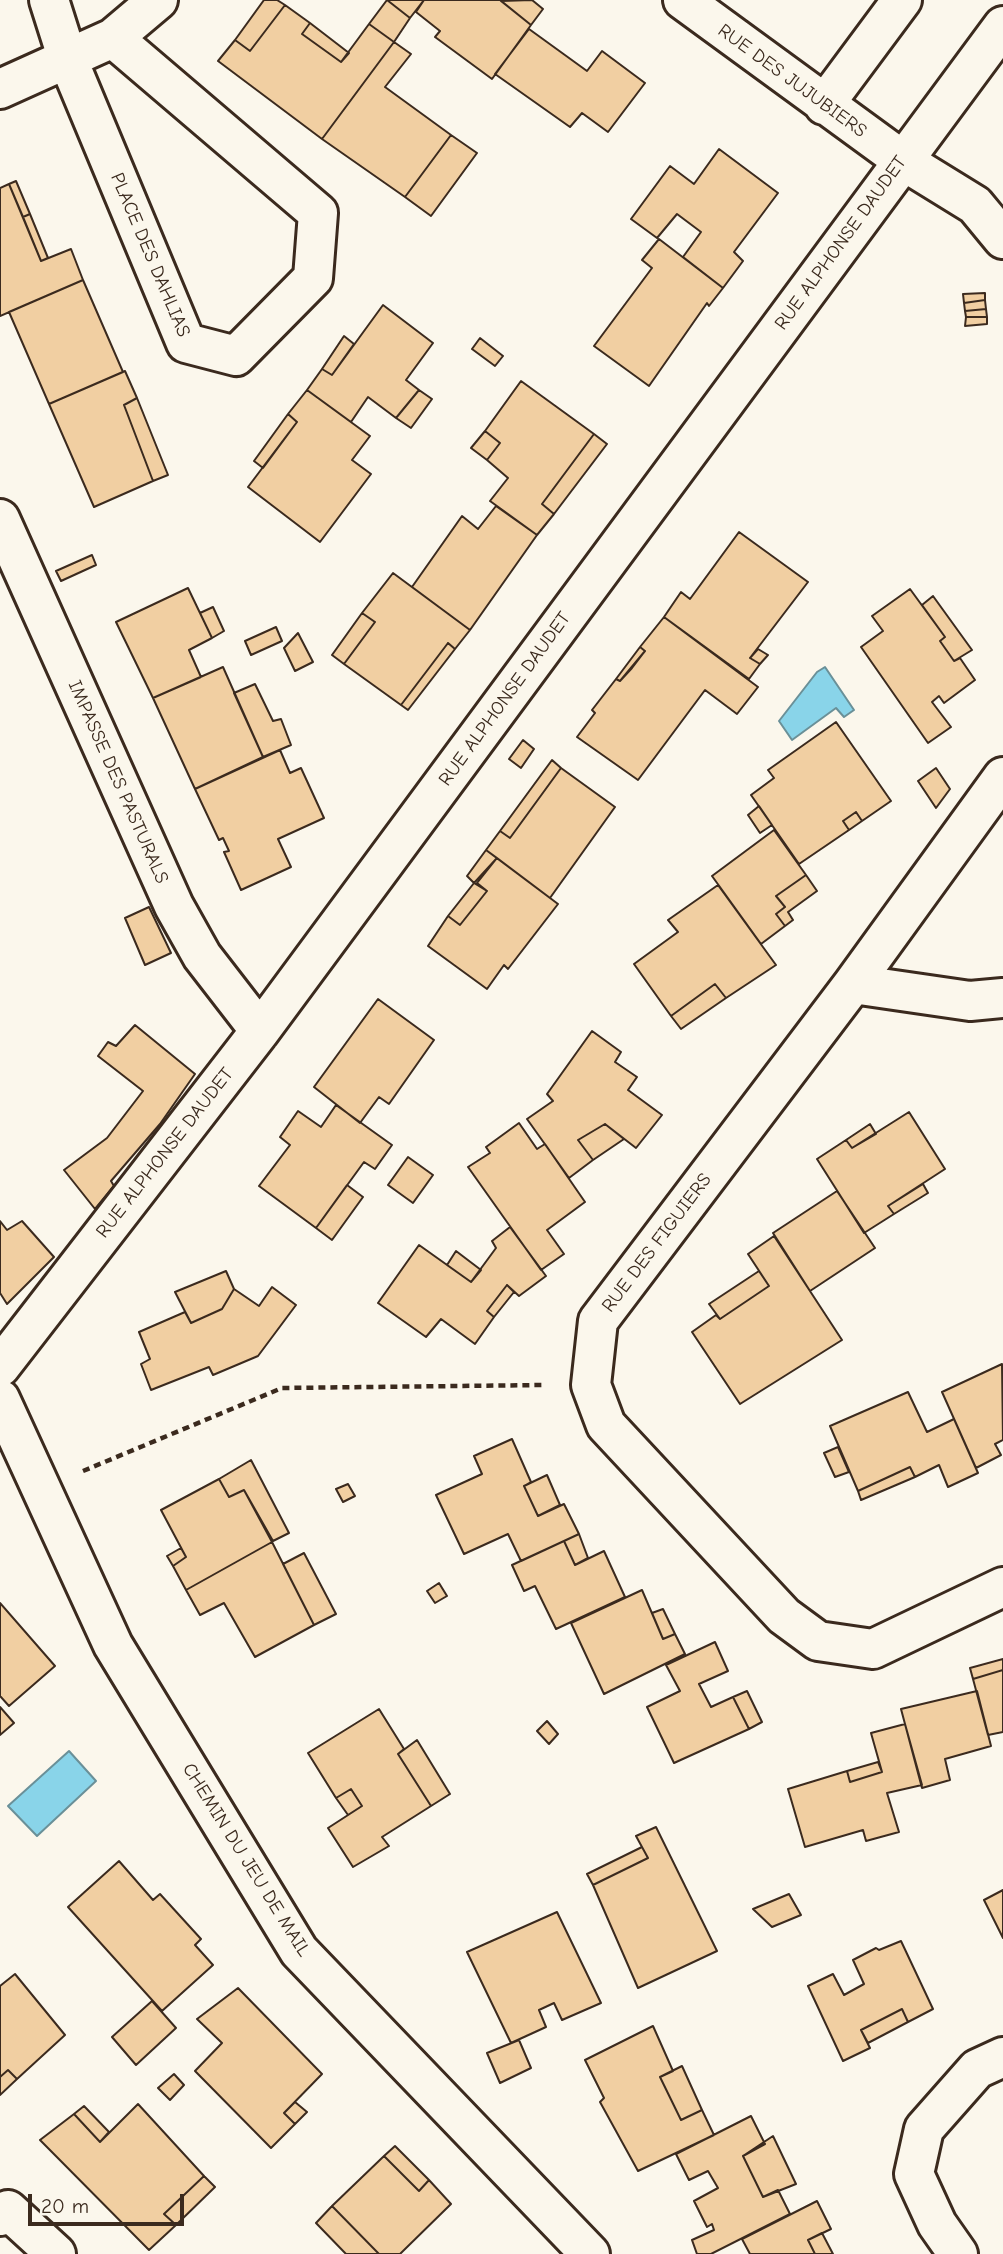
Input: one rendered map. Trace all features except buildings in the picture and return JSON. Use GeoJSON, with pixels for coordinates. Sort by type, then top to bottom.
{"type":"FeatureCollection","features":[{"type":"Feature","properties":{"kind":"street"},"geometry":{"type":"LineString","coordinates":[[49,0],[68,60]]}},
{"type":"Feature","properties":{"kind":"street"},"geometry":{"type":"LineString","coordinates":[[0,89],[113,38],[158,0]]}},
{"type":"Feature","properties":{"kind":"street"},"geometry":{"type":"LineString","coordinates":[[824,105],[902,0]]}},
{"type":"Feature","properties":{"kind":"street","name":"RUE DES JUJUBIERS"},"geometry":{"type":"LineString","coordinates":[[695,4],[824,105],[902,160]]}},
{"type":"Feature","properties":{"kind":"street","name":"RUE ALPHONSE DAUDET"},"geometry":{"type":"LineString","coordinates":[[0,1367],[260,1031],[1003,26]]}},
{"type":"Feature","properties":{"kind":"street","name":"PLACE DES DAHLIAS"},"geometry":{"type":"LineString","coordinates":[[68,60],[186,343],[236,356],[313,278],[318,213],[113,38]]}},
{"type":"Feature","properties":{"kind":"street"},"geometry":{"type":"LineString","coordinates":[[902,160],[975,205],[1003,239]]}},
{"type":"Feature","properties":{"kind":"street","name":"IMPASSE DES PASTURALS"},"geometry":{"type":"LineString","coordinates":[[0,519],[174,906],[202,957],[260,1031]]}},
{"type":"Feature","properties":{"kind":"street","name":"RUE DES FIGUIERS"},"geometry":{"type":"LineString","coordinates":[[1003,776],[853,984],[598,1321],[590,1385],[606,1425],[784,1616],[818,1641],[873,1649],[1003,1587]]}},
{"type":"Feature","properties":{"kind":"street"},"geometry":{"type":"LineString","coordinates":[[853,984],[970,1001],[1003,999]]}},
{"type":"Feature","properties":{"kind":"street","name":"CHEMIN DU JEU DE MAIL"},"geometry":{"type":"LineString","coordinates":[[0,1399],[113,1646],[299,1951],[590,2254]]}},
{"type":"Feature","properties":{"kind":"street"},"geometry":{"type":"LineString","coordinates":[[958,2254],[937,2224],[914,2175],[924,2129],[977,2069],[1003,2057]]}},
{"type":"Feature","properties":{"kind":"street"},"geometry":{"type":"LineString","coordinates":[[0,2216],[8,2210],[56,2254]]}},
{"type":"Feature","properties":{"kind":"path"},"geometry":{"type":"LineString","coordinates":[[43,1491],[115,1456],[282,1388],[590,1385]]}},
{"type":"Feature","properties":{"kind":"water"},"geometry":{"type":"Polygon","coordinates":[[[825,667],[854,710],[844,717],[836,708],[792,740],[779,721],[817,672],[825,667]]]}},
{"type":"Feature","properties":{"kind":"water"},"geometry":{"type":"Polygon","coordinates":[[[69,1751],[96,1781],[37,1836],[8,1806],[69,1751]]]}}]}
